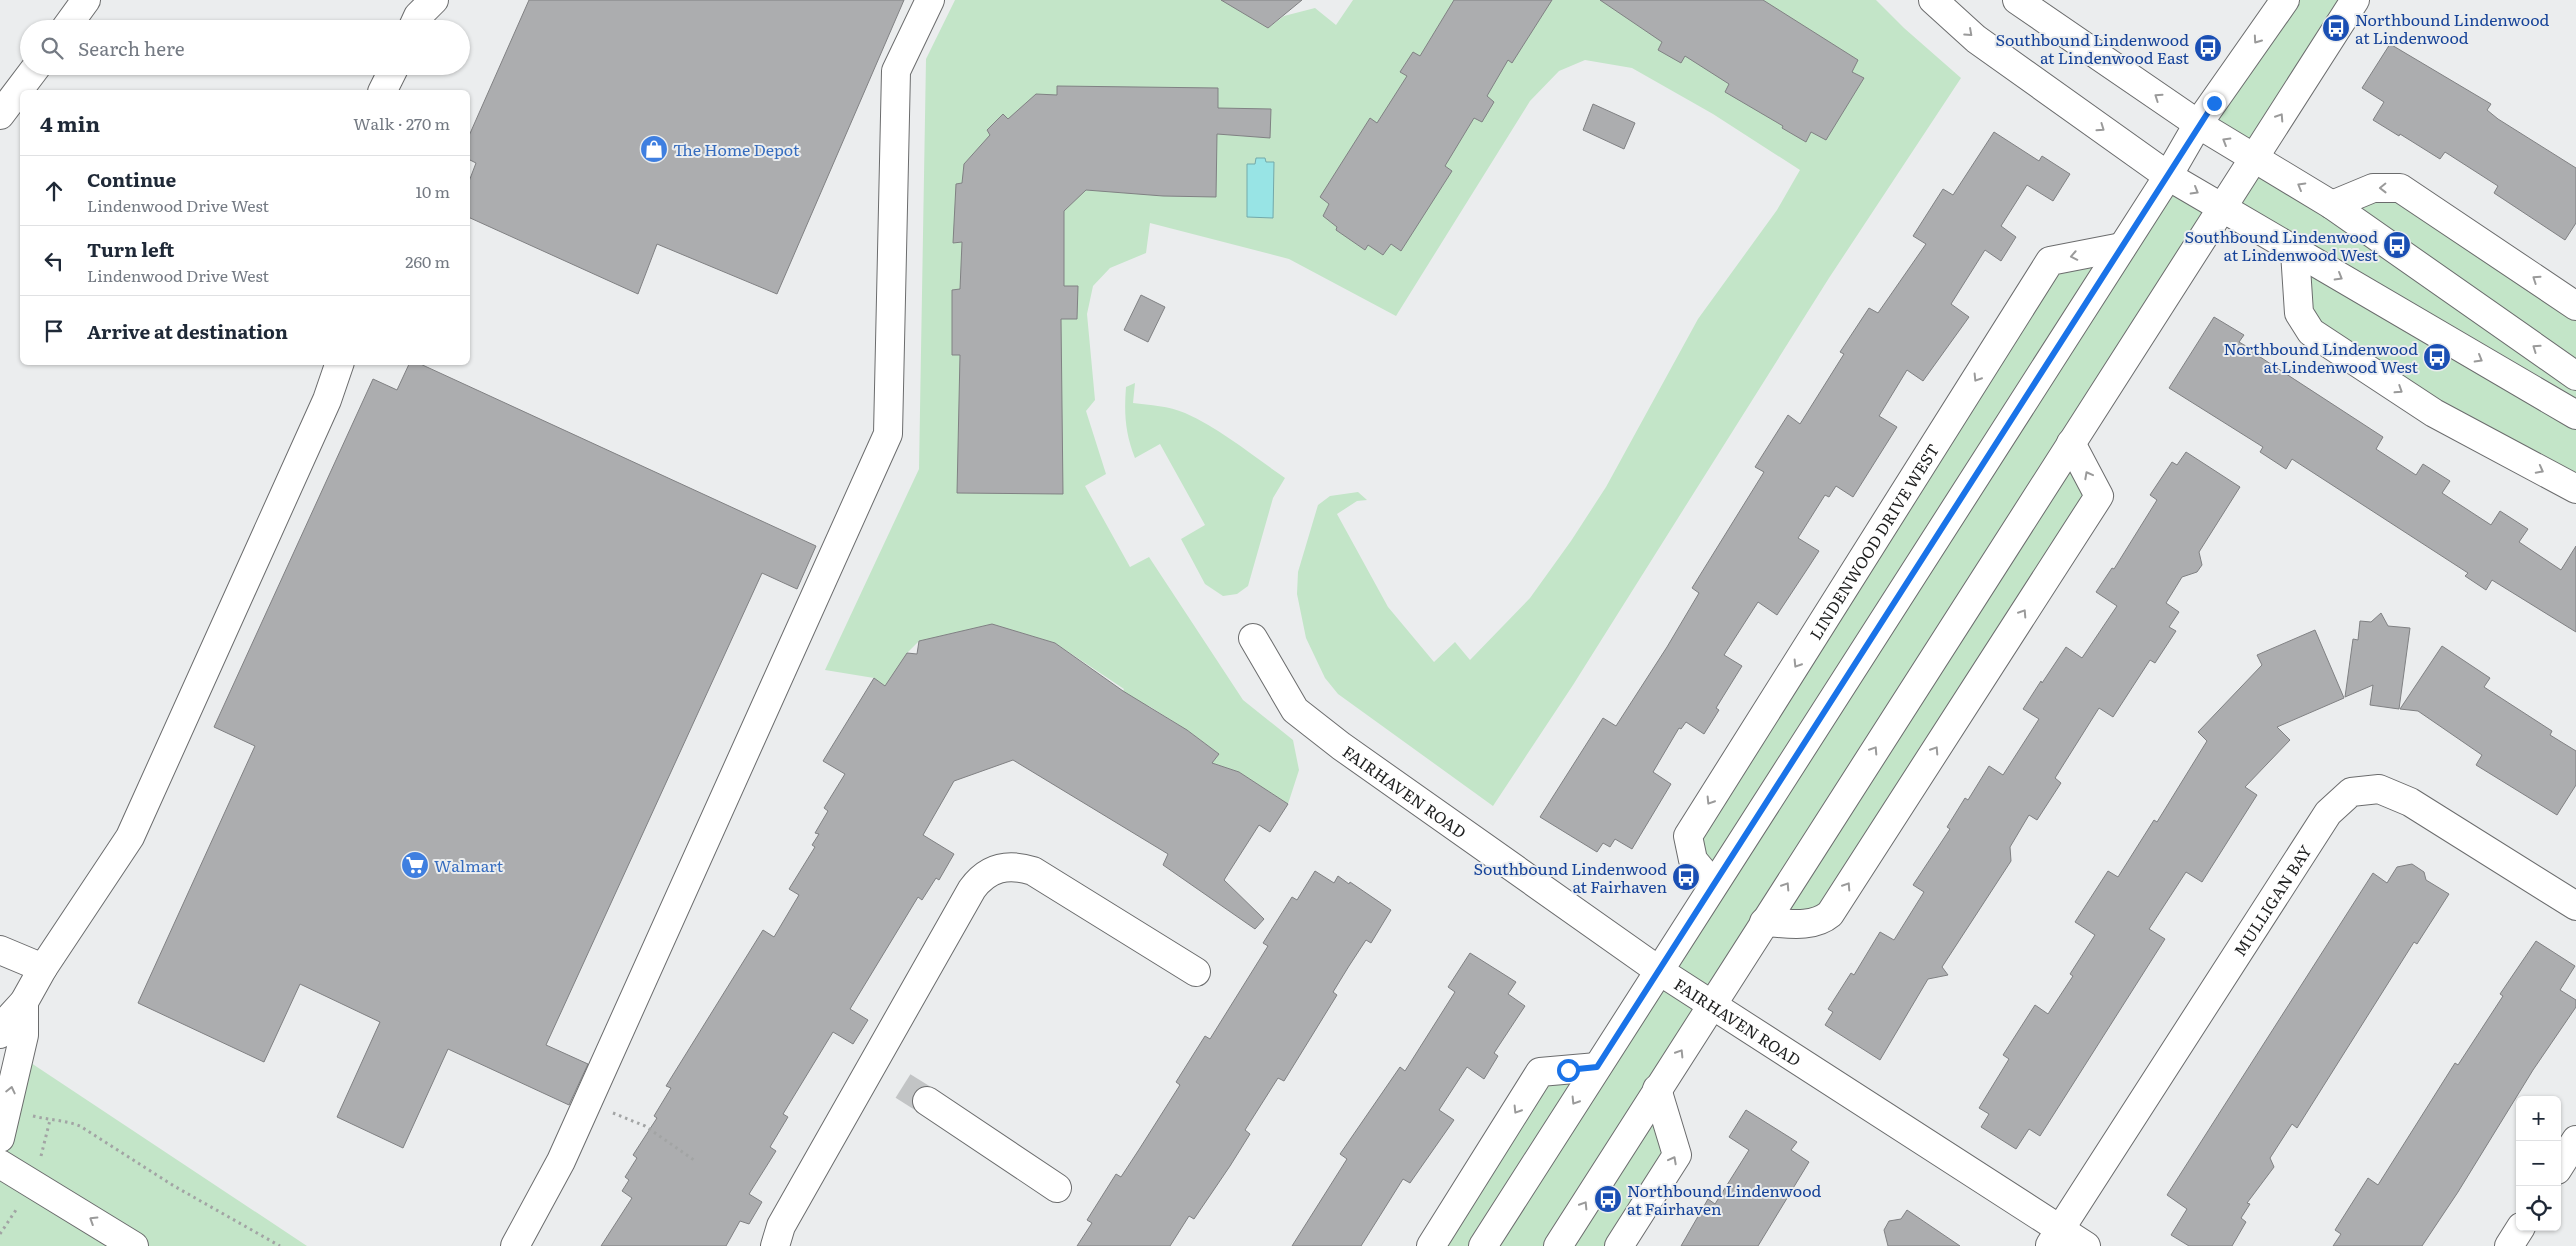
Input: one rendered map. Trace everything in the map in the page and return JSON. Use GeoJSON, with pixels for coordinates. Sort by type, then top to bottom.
{"type":"FeatureCollection","features":[{"type":"Feature","properties":{"kind":"street"},"geometry":{"type":"LineString","coordinates":[[72,20],[86,0]]}},
{"type":"Feature","properties":{"kind":"street"},"geometry":{"type":"LineString","coordinates":[[416,20],[434,0]]}},
{"type":"Feature","properties":{"kind":"street"},"geometry":{"type":"LineString","coordinates":[[515,1246],[561,1160],[888,434],[896,71],[930,0]]}},
{"type":"Feature","properties":{"kind":"street"},"geometry":{"type":"LineString","coordinates":[[1933,0],[1976,39],[2168,176],[2576,415]]}},
{"type":"Feature","properties":{"kind":"street"},"geometry":{"type":"LineString","coordinates":[[2017,0],[2198,124],[2332,205],[2576,376]]}},
{"type":"Feature","properties":{"kind":"street"},"geometry":{"type":"LineString","coordinates":[[1483,1246],[2168,176],[2198,124],[2285,0]]}},
{"type":"Feature","properties":{"kind":"street"},"geometry":{"type":"LineString","coordinates":[[1558,1246],[2355,0]]}},
{"type":"Feature","properties":{"kind":"street"},"geometry":{"type":"LineString","coordinates":[[24,90],[32,75]]}},
{"type":"Feature","properties":{"kind":"street"},"geometry":{"type":"LineString","coordinates":[[383,90],[390,75]]}},
{"type":"Feature","properties":{"kind":"street"},"geometry":{"type":"LineString","coordinates":[[0,115],[20,94]]}},
{"type":"Feature","properties":{"kind":"street"},"geometry":{"type":"LineString","coordinates":[[2332,205],[2373,188],[2400,188],[2576,306]]}},
{"type":"Feature","properties":{"kind":"street","name":"LINDENWOOD DRIVE WEST"},"geometry":{"type":"LineString","coordinates":[[1713,884],[1693,860],[1688,836],[2050,261],[2122,247]]}},
{"type":"Feature","properties":{"kind":"street"},"geometry":{"type":"LineString","coordinates":[[2295,252],[2299,313],[2311,332],[2434,413],[2576,489]]}},
{"type":"Feature","properties":{"kind":"street"},"geometry":{"type":"LineString","coordinates":[[1,1028],[24,1002],[43,968],[130,837],[327,400],[339,365]]}},
{"type":"Feature","properties":{"kind":"street"},"geometry":{"type":"LineString","coordinates":[[1764,922],[1807,923],[1822,920],[1830,914],[2099,496],[2071,443]]}},
{"type":"Feature","properties":{"kind":"street","name":"FAIRHAVEN ROAD"},"geometry":{"type":"LineString","coordinates":[[1253,638],[1295,710],[1341,746],[1710,1006],[2055,1238],[2086,1246]]}},
{"type":"Feature","properties":{"kind":"street","name":"MULLIGAN BAY"},"geometry":{"type":"LineString","coordinates":[[2055,1238],[2328,813],[2352,792],[2379,789],[2410,802],[2576,906]]}},
{"type":"Feature","properties":{"kind":"street"},"geometry":{"type":"LineString","coordinates":[[776,1246],[781,1226],[972,888],[982,876],[999,868],[1018,866],[1033,871],[1196,972]]}},
{"type":"Feature","properties":{"kind":"street"},"geometry":{"type":"LineString","coordinates":[[0,950],[43,968]]}},
{"type":"Feature","properties":{"kind":"street"},"geometry":{"type":"LineString","coordinates":[[0,1138],[24,1035],[24,1002]]}},
{"type":"Feature","properties":{"kind":"street"},"geometry":{"type":"LineString","coordinates":[[1431,1246],[1540,1072],[1597,1067]]}},
{"type":"Feature","properties":{"kind":"street"},"geometry":{"type":"LineString","coordinates":[[1619,1246],[1677,1155],[1657,1089]]}},
{"type":"Feature","properties":{"kind":"street"},"geometry":{"type":"LineString","coordinates":[[927,1101],[1057,1188]]}},
{"type":"Feature","properties":{"kind":"street"},"geometry":{"type":"LineString","coordinates":[[2561,1164],[2576,1140]]}},
{"type":"Feature","properties":{"kind":"street"},"geometry":{"type":"LineString","coordinates":[[0,1164],[134,1246]]}},
{"type":"Feature","properties":{"kind":"street"},"geometry":{"type":"LineString","coordinates":[[2509,1246],[2518,1231]]}},
{"type":"Feature","properties":{"kind":"path"},"geometry":{"type":"LineString","coordinates":[[586,1103],[645,1126],[694,1160]]}},
{"type":"Feature","properties":{"kind":"path"},"geometry":{"type":"LineString","coordinates":[[50,1120],[67,1121],[80,1126],[174,1186],[280,1246]]}},
{"type":"Feature","properties":{"kind":"green space"},"geometry":{"type":"Polygon","coordinates":[[[955,0],[1224,0],[1268,28],[1284,16],[1315,8],[1336,25],[1353,0],[1876,0],[1904,28],[1961,78],[1829,278],[1573,685],[1493,806],[1338,694],[1325,678],[1306,638],[1297,594],[1298,572],[1318,505],[1330,496],[1358,492],[1367,500],[1357,501],[1337,514],[1388,607],[1434,662],[1455,642],[1470,660],[1530,598],[1571,541],[1606,487],[1698,319],[1777,210],[1800,170],[1713,114],[1632,68],[1585,60],[1559,71],[1530,101],[1396,316],[1289,259],[1150,223],[1146,253],[1110,268],[1093,286],[1087,314],[1095,400],[1086,411],[1106,474],[1085,486],[1130,567],[1149,557],[1243,700],[1293,740],[1299,770],[1288,804],[1239,772],[1212,763],[1219,754],[1190,732],[1149,706],[1118,701],[1124,689],[1055,643],[992,624],[919,641],[907,653],[885,686],[874,678],[825,670],[919,469],[926,59],[955,0]]]}},
{"type":"Feature","properties":{"kind":"green space"},"geometry":{"type":"Polygon","coordinates":[[[2285,0],[2355,0],[2254,158],[2198,124],[2285,0]]]}},
{"type":"Feature","properties":{"kind":"green space"},"geometry":{"type":"Polygon","coordinates":[[[2254,158],[2332,205],[2373,188],[2576,306],[2576,489],[2311,332],[2295,252],[2222,207],[2071,442],[2099,496],[1830,914],[1764,922],[1657,1089],[1677,1155],[1619,1246],[1431,1246],[1540,1072],[1597,1067],[1713,884],[1688,836],[2050,261],[2122,247],[2168,176],[2222,206],[2254,158]]]}},
{"type":"Feature","properties":{"kind":"green space"},"geometry":{"type":"Polygon","coordinates":[[[1135,383],[1133,403],[1173,409],[1198,419],[1285,478],[1273,498],[1248,586],[1237,594],[1223,596],[1205,584],[1181,539],[1205,525],[1160,444],[1135,458],[1127,431],[1125,406],[1126,387],[1135,383]]]}},
{"type":"Feature","properties":{"kind":"green space"},"geometry":{"type":"Polygon","coordinates":[[[19,1055],[307,1246],[0,1246],[0,1138],[19,1055]]]}},
{"type":"Feature","properties":{"kind":"water"},"geometry":{"type":"Polygon","coordinates":[[[1256,158],[1265,158],[1266,162],[1274,162],[1273,218],[1247,217],[1247,164],[1255,164],[1256,158]]]}},
{"type":"Feature","properties":{"kind":"building","name":"The Home Depot"},"geometry":{"type":"Polygon","coordinates":[[[529,0],[904,0],[777,294],[657,244],[638,294],[470,218],[470,179],[476,163],[470,160],[470,133],[529,0]]]}},
{"type":"Feature","properties":{"kind":"building"},"geometry":{"type":"Polygon","coordinates":[[[1221,0],[1302,0],[1268,28],[1221,0]]]}},
{"type":"Feature","properties":{"kind":"building"},"geometry":{"type":"Polygon","coordinates":[[[1454,0],[1552,0],[1512,63],[1508,60],[1487,96],[1494,102],[1482,122],[1474,118],[1445,166],[1452,171],[1401,251],[1391,244],[1383,255],[1368,245],[1365,250],[1336,230],[1337,227],[1323,216],[1329,204],[1320,197],[1370,118],[1377,123],[1407,76],[1400,72],[1413,52],[1420,56],[1454,0]]]}},
{"type":"Feature","properties":{"kind":"building"},"geometry":{"type":"Polygon","coordinates":[[[1600,0],[1763,0],[1858,60],[1852,72],[1864,78],[1826,140],[1811,132],[1806,142],[1782,128],[1783,126],[1725,92],[1729,84],[1685,56],[1681,63],[1658,50],[1662,42],[1600,0]]]}},
{"type":"Feature","properties":{"kind":"building"},"geometry":{"type":"Polygon","coordinates":[[[2390,44],[2491,104],[2487,110],[2498,119],[2576,168],[2576,223],[2565,240],[2494,193],[2498,186],[2445,152],[2440,159],[2373,120],[2384,102],[2362,88],[2390,44]]]}},
{"type":"Feature","properties":{"kind":"building"},"geometry":{"type":"Polygon","coordinates":[[[1057,86],[1218,88],[1218,108],[1271,109],[1270,138],[1217,134],[1216,197],[1163,196],[1086,190],[1064,211],[1064,286],[1078,286],[1077,319],[1061,319],[1063,494],[957,493],[960,355],[952,355],[952,290],[960,289],[962,242],[953,243],[956,184],[962,183],[964,164],[990,135],[987,130],[1003,114],[1008,119],[1036,94],[1057,95],[1057,86]]]}},
{"type":"Feature","properties":{"kind":"building"},"geometry":{"type":"Polygon","coordinates":[[[1593,104],[1635,123],[1624,149],[1583,130],[1593,104]]]}},
{"type":"Feature","properties":{"kind":"building"},"geometry":{"type":"Polygon","coordinates":[[[1994,132],[2039,161],[2042,156],[2070,174],[2053,201],[2027,185],[2001,226],[2016,237],[2001,261],[1985,250],[1951,304],[1969,317],[1923,381],[1907,370],[1879,416],[1897,427],[1853,497],[1836,486],[1829,497],[1825,495],[1798,538],[1819,551],[1777,615],[1758,602],[1724,655],[1742,666],[1716,708],[1719,710],[1704,734],[1686,722],[1681,729],[1679,728],[1653,772],[1671,784],[1632,849],[1615,839],[1610,847],[1603,843],[1597,852],[1540,817],[1603,718],[1616,726],[1667,647],[1699,593],[1692,588],[1764,472],[1755,467],[1788,415],[1800,424],[1844,354],[1840,352],[1869,308],[1878,313],[1926,244],[1913,236],[1943,189],[1953,195],[1994,132]]]}},
{"type":"Feature","properties":{"kind":"building"},"geometry":{"type":"Polygon","coordinates":[[[1141,295],[1165,307],[1148,342],[1124,330],[1141,295]]]}},
{"type":"Feature","properties":{"kind":"building"},"geometry":{"type":"Polygon","coordinates":[[[2214,317],[2244,335],[2239,342],[2258,353],[2257,355],[2383,437],[2376,449],[2416,475],[2423,464],[2450,481],[2442,493],[2491,525],[2500,511],[2528,529],[2519,542],[2561,570],[2576,546],[2576,632],[2492,580],[2486,590],[2465,576],[2468,573],[2292,459],[2286,469],[2260,452],[2263,447],[2169,388],[2214,317]]]}},
{"type":"Feature","properties":{"kind":"building","name":"Walmart"},"geometry":{"type":"Polygon","coordinates":[[[409,365],[423,365],[816,546],[797,589],[762,573],[546,1045],[588,1064],[569,1105],[448,1049],[403,1148],[337,1117],[380,1022],[300,984],[264,1062],[138,1003],[255,746],[214,727],[373,379],[397,390],[409,365]]]}},
{"type":"Feature","properties":{"kind":"building"},"geometry":{"type":"Polygon","coordinates":[[[2186,452],[2240,487],[2199,552],[2202,565],[2197,572],[2182,577],[2166,603],[2179,612],[2169,627],[2176,631],[2155,663],[2150,660],[2113,717],[2099,708],[2055,778],[2061,783],[2037,820],[2029,815],[2010,847],[2011,861],[1942,967],[1948,975],[1928,979],[1880,1060],[1825,1025],[1833,1012],[1828,1009],[1851,973],[1854,975],[1880,932],[1894,940],[1924,892],[1913,885],[1950,829],[1947,827],[1965,798],[1968,800],[1989,766],[2003,775],[2039,719],[2023,709],[2041,681],[2042,683],[2066,647],[2082,658],[2117,606],[2096,592],[2112,568],[2114,569],[2157,500],[2150,495],[2172,462],[2177,465],[2186,452]]]}},
{"type":"Feature","properties":{"kind":"building"},"geometry":{"type":"Polygon","coordinates":[[[2381,613],[2388,626],[2410,628],[2399,709],[2370,705],[2373,685],[2345,697],[2353,639],[2358,640],[2360,621],[2371,622],[2381,613]]]}},
{"type":"Feature","properties":{"kind":"building"},"geometry":{"type":"Polygon","coordinates":[[[992,624],[1055,643],[1123,691],[1187,730],[1219,754],[1212,763],[1239,772],[1288,804],[1270,832],[1259,825],[1224,880],[1264,919],[1255,929],[1163,865],[1168,854],[1013,760],[954,781],[923,835],[954,854],[939,880],[936,878],[922,900],[918,897],[850,1009],[868,1020],[853,1044],[833,1032],[783,1114],[788,1117],[770,1147],[776,1151],[749,1194],[762,1202],[749,1224],[740,1221],[726,1246],[601,1246],[632,1198],[622,1191],[629,1180],[625,1177],[637,1158],[633,1155],[657,1118],[654,1116],[671,1088],[666,1086],[763,930],[774,937],[799,895],[789,889],[815,847],[812,845],[819,834],[815,833],[828,811],[824,808],[845,774],[823,761],[874,678],[885,686],[907,653],[917,654],[919,641],[992,624]]]}},
{"type":"Feature","properties":{"kind":"building"},"geometry":{"type":"Polygon","coordinates":[[[2315,630],[2344,698],[2277,727],[2290,740],[2245,787],[2257,795],[2202,882],[2186,872],[2149,929],[2165,939],[2040,1136],[2029,1129],[2016,1149],[1981,1127],[1989,1114],[1979,1108],[2009,1059],[2003,1055],[2035,1005],[2048,1014],[2073,976],[2070,974],[2095,935],[2075,922],[2108,871],[2118,877],[2154,820],[2157,822],[2207,741],[2198,732],[2262,665],[2257,655],[2315,630]]]}},
{"type":"Feature","properties":{"kind":"building"},"geometry":{"type":"Polygon","coordinates":[[[2442,646],[2490,678],[2484,687],[2552,731],[2550,735],[2576,751],[2576,785],[2557,815],[2476,765],[2482,755],[2418,711],[2400,709],[2442,646]]]}},
{"type":"Feature","properties":{"kind":"building"},"geometry":{"type":"Polygon","coordinates":[[[2412,864],[2424,872],[2426,880],[2449,894],[2417,944],[2414,942],[2297,1128],[2292,1124],[2270,1158],[2274,1167],[2247,1203],[2250,1204],[2241,1218],[2246,1222],[2232,1246],[2189,1246],[2171,1235],[2187,1209],[2167,1195],[2373,873],[2387,883],[2397,867],[2412,864]]]}},
{"type":"Feature","properties":{"kind":"building"},"geometry":{"type":"Polygon","coordinates":[[[1315,871],[1334,883],[1338,876],[1349,884],[1350,882],[1391,910],[1371,943],[1366,940],[1349,966],[1333,992],[1337,995],[1284,1081],[1278,1078],[1245,1130],[1250,1134],[1230,1166],[1194,1219],[1189,1216],[1170,1246],[1077,1246],[1092,1223],[1087,1220],[1116,1174],[1121,1177],[1180,1085],[1176,1082],[1205,1036],[1210,1039],[1268,946],[1263,943],[1292,897],[1297,900],[1315,871]]]}},
{"type":"Feature","properties":{"kind":"building"},"geometry":{"type":"Polygon","coordinates":[[[2536,941],[2575,966],[2560,990],[2576,1000],[2576,1007],[2516,1096],[2458,1192],[2422,1246],[2333,1246],[2341,1234],[2335,1230],[2368,1178],[2378,1185],[2455,1063],[2458,1065],[2503,996],[2500,994],[2536,941]]]}},
{"type":"Feature","properties":{"kind":"building"},"geometry":{"type":"Polygon","coordinates":[[[1470,953],[1516,982],[1508,994],[1525,1006],[1494,1053],[1498,1056],[1484,1079],[1467,1067],[1439,1110],[1454,1120],[1410,1183],[1403,1179],[1361,1246],[1292,1246],[1347,1159],[1340,1154],[1400,1067],[1405,1071],[1455,992],[1448,987],[1470,953]]]}},
{"type":"Feature","properties":{"kind":"building"},"geometry":{"type":"Polygon","coordinates":[[[1746,1110],[1797,1142],[1791,1150],[1809,1162],[1758,1246],[1681,1246],[1708,1199],[1715,1204],[1749,1150],[1729,1137],[1746,1110]]]}},
{"type":"Feature","properties":{"kind":"building"},"geometry":{"type":"Polygon","coordinates":[[[1907,1210],[1960,1246],[1888,1246],[1884,1230],[1889,1221],[1901,1219],[1907,1210]]]}},
{"type":"Feature","properties":{"kind":"tunnel"},"geometry":{"type":"LineString","coordinates":[[903,1086],[927,1101]]}},
{"type":"Feature","properties":{"kind":"place","name":"Northbound Lindenwood at Lindenwood"},"geometry":{"type":"Point","coordinates":[2336,28]}},
{"type":"Feature","properties":{"kind":"place","name":"Southbound Lindenwood at Lindenwood East"},"geometry":{"type":"Point","coordinates":[2208,48]}},
{"type":"Feature","properties":{"kind":"place","name":"The Home Depot"},"geometry":{"type":"Point","coordinates":[654,149]}},
{"type":"Feature","properties":{"kind":"place","name":"Southbound Lindenwood at Lindenwood West"},"geometry":{"type":"Point","coordinates":[2397,245]}},
{"type":"Feature","properties":{"kind":"place","name":"Northbound Lindenwood at Lindenwood West"},"geometry":{"type":"Point","coordinates":[2437,357]}},
{"type":"Feature","properties":{"kind":"place","name":"Walmart"},"geometry":{"type":"Point","coordinates":[415,865]}},
{"type":"Feature","properties":{"kind":"place","name":"Southbound Lindenwood at Fairhaven"},"geometry":{"type":"Point","coordinates":[1686,877]}},
{"type":"Feature","properties":{"kind":"place","name":"Northbound Lindenwood at Fairhaven"},"geometry":{"type":"Point","coordinates":[1608,1199]}},
{"type":"Feature","properties":{"kind":"route"},"geometry":{"type":"LineString","coordinates":[[1568,1070],[1597,1067],[2168,176],[2198,124],[2214,103]]}}]}
